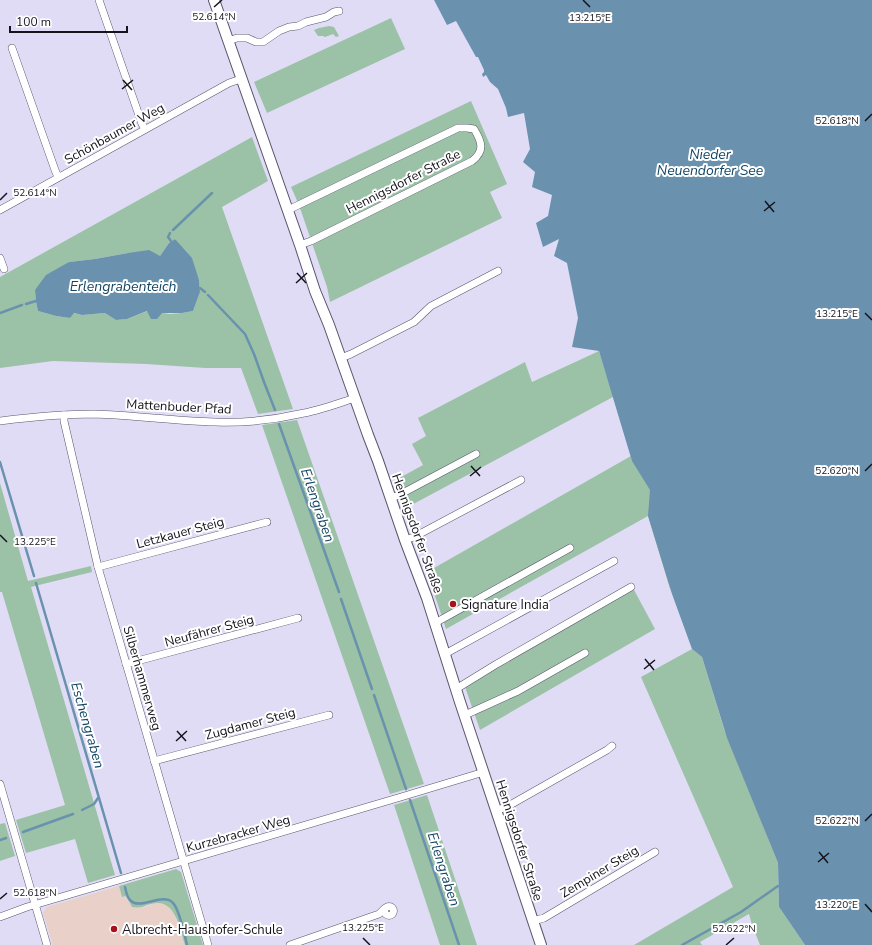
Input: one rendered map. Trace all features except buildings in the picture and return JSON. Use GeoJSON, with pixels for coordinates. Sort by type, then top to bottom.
{"type":"FeatureCollection","features":[{"type":"Feature","properties":{"kind":"main road","name":"Hennigsdorfer Straße"},"geometry":{"type":"LineString","coordinates":[[214,0],[315,291],[329,325],[427,598],[541,945]]}},
{"type":"Feature","properties":{"kind":"street"},"geometry":{"type":"LineString","coordinates":[[99,0],[145,129]]}},
{"type":"Feature","properties":{"kind":"street"},"geometry":{"type":"LineString","coordinates":[[228,41],[237,38],[247,38],[256,42],[263,42],[279,31],[326,17],[339,11]]}},
{"type":"Feature","properties":{"kind":"street"},"geometry":{"type":"LineString","coordinates":[[12,48],[58,178]]}},
{"type":"Feature","properties":{"kind":"street","name":"Schönbaumer Weg"},"geometry":{"type":"LineString","coordinates":[[0,210],[229,83],[241,79]]}},
{"type":"Feature","properties":{"kind":"street","name":"Hennigsdorfer Straße"},"geometry":{"type":"LineString","coordinates":[[288,210],[458,128],[474,129],[480,139],[481,149],[478,156],[472,161],[300,246]]}},
{"type":"Feature","properties":{"kind":"street"},"geometry":{"type":"LineString","coordinates":[[0,258],[4,269]]}},
{"type":"Feature","properties":{"kind":"street"},"geometry":{"type":"LineString","coordinates":[[341,358],[414,322],[431,306],[498,271]]}},
{"type":"Feature","properties":{"kind":"street","name":"Mattenbuder Pfad"},"geometry":{"type":"LineString","coordinates":[[0,421],[38,416],[93,414],[216,422],[241,421],[277,418],[300,414],[318,410],[354,398]]}},
{"type":"Feature","properties":{"kind":"street","name":"Silberhammerweg"},"geometry":{"type":"LineString","coordinates":[[64,415],[64,421],[98,567],[208,945]]}},
{"type":"Feature","properties":{"kind":"street"},"geometry":{"type":"LineString","coordinates":[[392,498],[476,454]]}},
{"type":"Feature","properties":{"kind":"street"},"geometry":{"type":"LineString","coordinates":[[405,540],[414,537],[521,480]]}},
{"type":"Feature","properties":{"kind":"street","name":"Letzkauer Steig"},"geometry":{"type":"LineString","coordinates":[[98,567],[267,522]]}},
{"type":"Feature","properties":{"kind":"street"},"geometry":{"type":"LineString","coordinates":[[435,623],[570,548]]}},
{"type":"Feature","properties":{"kind":"street"},"geometry":{"type":"LineString","coordinates":[[445,654],[614,561]]}},
{"type":"Feature","properties":{"kind":"street"},"geometry":{"type":"LineString","coordinates":[[456,689],[631,587]]}},
{"type":"Feature","properties":{"kind":"street","name":"Neufährer Steig"},"geometry":{"type":"LineString","coordinates":[[126,664],[298,618]]}},
{"type":"Feature","properties":{"kind":"street"},"geometry":{"type":"LineString","coordinates":[[465,715],[518,691],[585,653]]}},
{"type":"Feature","properties":{"kind":"street","name":"Zugdamer Steig"},"geometry":{"type":"LineString","coordinates":[[154,761],[329,715]]}},
{"type":"Feature","properties":{"kind":"street"},"geometry":{"type":"LineString","coordinates":[[496,811],[510,806],[612,746]]}},
{"type":"Feature","properties":{"kind":"street","name":"Kurzebracker Weg"},"geometry":{"type":"LineString","coordinates":[[0,917],[484,772]]}},
{"type":"Feature","properties":{"kind":"street"},"geometry":{"type":"LineString","coordinates":[[0,784],[47,945]]}},
{"type":"Feature","properties":{"kind":"street","name":"Zempiner Steig"},"geometry":{"type":"LineString","coordinates":[[533,921],[544,918],[655,852]]}},
{"type":"Feature","properties":{"kind":"street"},"geometry":{"type":"LineString","coordinates":[[290,945],[383,912]]}},
{"type":"Feature","properties":{"kind":"shaded area","name":"Albrecht-Haushofer-Schule"},"geometry":{"type":"Polygon","coordinates":[[[119,886],[122,897],[126,896],[129,902],[145,907],[154,903],[162,903],[171,908],[185,945],[53,945],[43,913],[47,907],[119,886]]]}},
{"type":"Feature","properties":{"kind":"green space"},"geometry":{"type":"Polygon","coordinates":[[[391,18],[405,49],[267,113],[254,82],[391,18]]]}},
{"type":"Feature","properties":{"kind":"green space"},"geometry":{"type":"Polygon","coordinates":[[[329,26],[334,27],[339,36],[336,37],[333,34],[325,37],[318,36],[314,30],[319,28],[329,26]]]}},
{"type":"Feature","properties":{"kind":"green space"},"geometry":{"type":"Polygon","coordinates":[[[471,101],[507,184],[490,192],[502,218],[330,302],[327,287],[299,205],[291,187],[471,101]]]}},
{"type":"Feature","properties":{"kind":"green space"},"geometry":{"type":"Polygon","coordinates":[[[252,137],[268,181],[222,207],[293,409],[258,414],[241,368],[205,368],[146,364],[53,361],[0,368],[0,277],[252,137]],[[175,239],[169,243],[160,256],[128,253],[69,262],[35,290],[36,302],[38,311],[70,318],[73,313],[82,315],[105,313],[116,320],[127,319],[148,311],[170,314],[182,313],[193,311],[200,292],[199,280],[175,239]]]}},
{"type":"Feature","properties":{"kind":"green space"},"geometry":{"type":"Polygon","coordinates":[[[599,351],[610,386],[622,405],[630,453],[613,397],[404,509],[394,481],[423,465],[412,444],[426,436],[418,418],[525,362],[532,382],[599,351]]]}},
{"type":"Feature","properties":{"kind":"green space"},"geometry":{"type":"Polygon","coordinates":[[[297,420],[424,784],[390,794],[262,425],[297,420]]]}},
{"type":"Feature","properties":{"kind":"green space"},"geometry":{"type":"Polygon","coordinates":[[[631,456],[632,461],[646,458],[671,592],[648,516],[446,629],[427,572],[631,456]]]}},
{"type":"Feature","properties":{"kind":"green space"},"geometry":{"type":"Polygon","coordinates":[[[0,483],[28,581],[91,566],[92,572],[31,587],[115,875],[88,883],[75,839],[26,853],[16,820],[65,805],[2,592],[0,592],[0,483]]]}},
{"type":"Feature","properties":{"kind":"green space"},"geometry":{"type":"Polygon","coordinates":[[[633,588],[655,629],[480,730],[464,684],[633,588]]]}},
{"type":"Feature","properties":{"kind":"green space"},"geometry":{"type":"Polygon","coordinates":[[[692,649],[702,657],[724,729],[778,863],[779,907],[805,945],[760,945],[749,914],[700,942],[702,945],[634,945],[733,887],[641,677],[692,649]]]}},
{"type":"Feature","properties":{"kind":"green space"},"geometry":{"type":"Polygon","coordinates":[[[427,795],[477,945],[440,945],[394,805],[427,795]]]}},
{"type":"Feature","properties":{"kind":"green space"},"geometry":{"type":"Polygon","coordinates":[[[5,823],[15,856],[0,861],[0,824],[5,823]]]}},
{"type":"Feature","properties":{"kind":"green space"},"geometry":{"type":"Polygon","coordinates":[[[176,869],[181,872],[203,945],[185,945],[173,911],[163,904],[156,903],[132,907],[126,896],[122,897],[119,886],[176,869]]]}},
{"type":"Feature","properties":{"kind":"water","name":"Nieder Neuendorfer See"},"geometry":{"type":"Polygon","coordinates":[[[434,0],[872,0],[872,945],[805,945],[779,907],[778,863],[727,738],[702,657],[692,649],[672,594],[648,516],[650,490],[632,461],[599,351],[572,347],[578,318],[567,263],[554,256],[559,239],[543,247],[536,223],[548,216],[552,195],[532,187],[535,172],[523,162],[530,149],[524,113],[508,117],[498,89],[490,82],[486,75],[483,77],[482,74],[484,70],[478,57],[476,57],[456,21],[447,25],[434,0]]]}},
{"type":"Feature","properties":{"kind":"water","name":"Erlengrabenteich"},"geometry":{"type":"Polygon","coordinates":[[[175,239],[192,258],[199,280],[200,292],[193,311],[182,313],[162,313],[157,319],[151,319],[147,311],[127,319],[116,320],[105,313],[82,315],[74,313],[70,318],[38,311],[35,290],[46,275],[69,262],[149,250],[160,256],[169,243],[175,239]]]}},
{"type":"Feature","properties":{"kind":"waterway"},"geometry":{"type":"LineString","coordinates":[[173,230],[212,193]]}},
{"type":"Feature","properties":{"kind":"waterway"},"geometry":{"type":"LineString","coordinates":[[170,233],[168,237],[171,241]]}},
{"type":"Feature","properties":{"kind":"waterway","name":"Erlengraben"},"geometry":{"type":"LineString","coordinates":[[200,288],[205,292]]}},
{"type":"Feature","properties":{"kind":"waterway","name":"Erlengraben"},"geometry":{"type":"LineString","coordinates":[[208,295],[245,334],[275,410]]}},
{"type":"Feature","properties":{"kind":"waterway","name":"Erlengraben"},"geometry":{"type":"LineString","coordinates":[[26,304],[36,301]]}},
{"type":"Feature","properties":{"kind":"waterway","name":"Erlengraben"},"geometry":{"type":"LineString","coordinates":[[0,313],[22,305]]}},
{"type":"Feature","properties":{"kind":"waterway","name":"Erlengraben"},"geometry":{"type":"LineString","coordinates":[[279,424],[339,592]]}},
{"type":"Feature","properties":{"kind":"waterway","name":"Eschengraben"},"geometry":{"type":"LineString","coordinates":[[0,462],[34,576]]}},
{"type":"Feature","properties":{"kind":"waterway","name":"Eschengraben"},"geometry":{"type":"LineString","coordinates":[[36,583],[121,873]]}},
{"type":"Feature","properties":{"kind":"waterway","name":"Erlengraben"},"geometry":{"type":"LineString","coordinates":[[341,599],[372,689]]}},
{"type":"Feature","properties":{"kind":"waterway","name":"Erlengraben"},"geometry":{"type":"LineString","coordinates":[[374,695],[406,789]]}},
{"type":"Feature","properties":{"kind":"waterway"},"geometry":{"type":"LineString","coordinates":[[82,810],[94,804],[98,798]]}},
{"type":"Feature","properties":{"kind":"waterway","name":"Erlengraben"},"geometry":{"type":"LineString","coordinates":[[410,800],[459,945]]}},
{"type":"Feature","properties":{"kind":"waterway"},"geometry":{"type":"LineString","coordinates":[[23,832],[73,814]]}},
{"type":"Feature","properties":{"kind":"waterway"},"geometry":{"type":"LineString","coordinates":[[0,840],[6,838]]}},
{"type":"Feature","properties":{"kind":"waterway"},"geometry":{"type":"LineString","coordinates":[[682,945],[741,912],[778,886]]}},
{"type":"Feature","properties":{"kind":"waterway","name":"Eschengraben"},"geometry":{"type":"LineString","coordinates":[[125,887],[127,895],[131,901],[135,903],[140,904],[164,899],[173,903],[180,917],[187,945]]}},
{"type":"Feature","properties":{"kind":"place","name":"Signature India"},"geometry":{"type":"Point","coordinates":[453,604]}},
{"type":"Feature","properties":{"kind":"place","name":"Albrecht-Haushofer-Schule"},"geometry":{"type":"Point","coordinates":[114,929]}}]}
